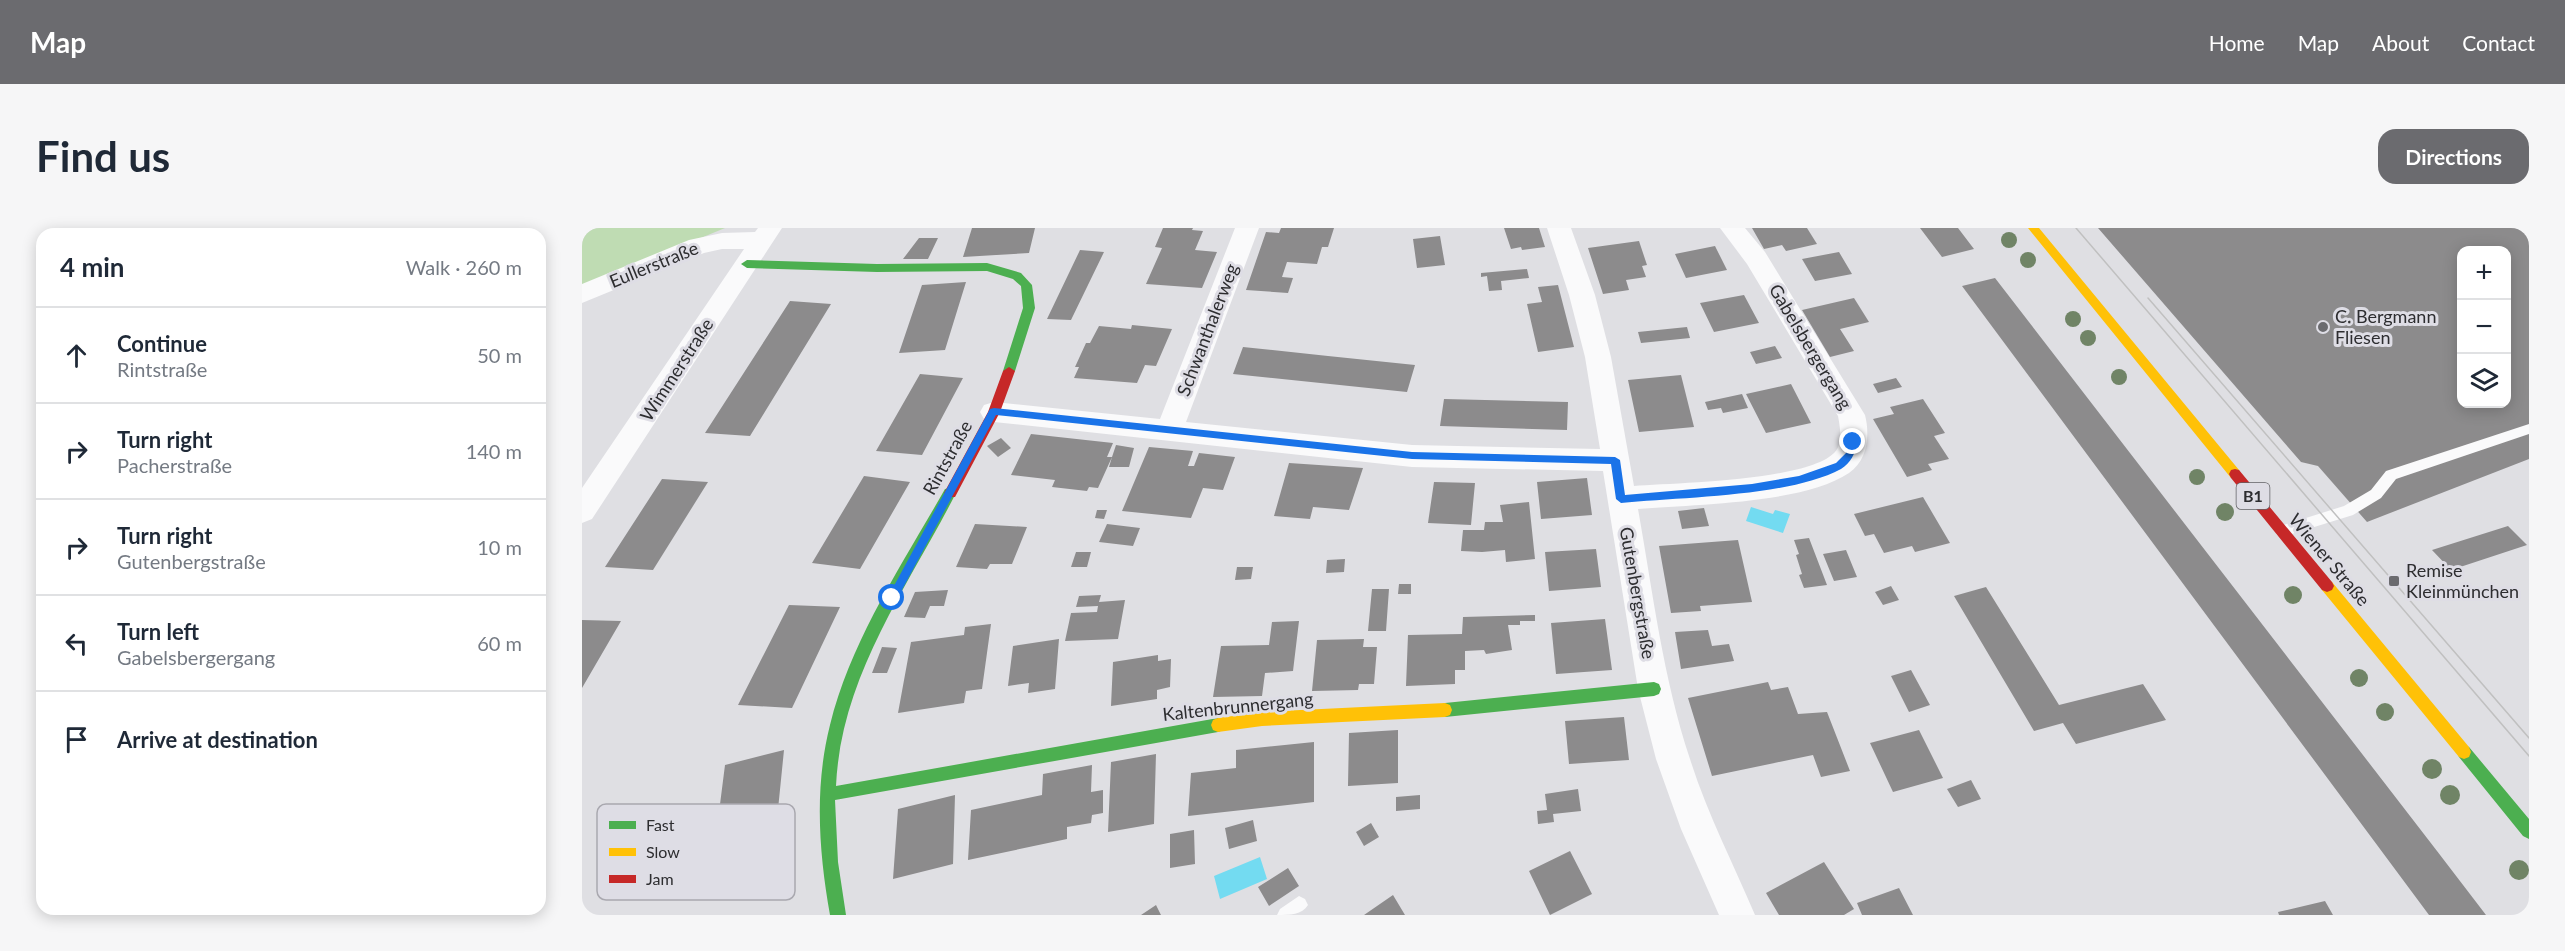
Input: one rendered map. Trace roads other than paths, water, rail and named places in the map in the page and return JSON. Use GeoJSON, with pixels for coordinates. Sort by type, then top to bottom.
{"type":"FeatureCollection","features":[{"type":"Feature","properties":{"kind":"street","name":"Schwanthalerweg"},"geometry":{"type":"LineString","coordinates":[[1169,431],[1247,228]]}},
{"type":"Feature","properties":{"kind":"street","name":"Gutenbergstraße"},"geometry":{"type":"LineString","coordinates":[[1560,228],[1594,341],[1654,689],[1673,759],[1698,829],[1737,915]]}},
{"type":"Feature","properties":{"kind":"street","name":"Gabelsbergergang"},"geometry":{"type":"LineString","coordinates":[[1621,499],[1752,488],[1799,480],[1839,466],[1850,455],[1855,429],[1851,415],[1756,258],[1732,228]]}},
{"type":"Feature","properties":{"kind":"street","name":"Wiener Straße"},"geometry":{"type":"LineString","coordinates":[[2033,228],[2529,831]]}},
{"type":"Feature","properties":{"kind":"street","name":"Wimmerstraße"},"geometry":{"type":"LineString","coordinates":[[582,511],[766,234]]}},
{"type":"Feature","properties":{"kind":"street","name":"Eullerstraße"},"geometry":{"type":"LineString","coordinates":[[582,294],[698,246],[766,234]]}},
{"type":"Feature","properties":{"kind":"street","name":"Rintstraße"},"geometry":{"type":"LineString","coordinates":[[747,264],[877,268],[987,267],[1017,276],[1026,285],[1029,295],[1029,308],[1016,356],[994,412],[865,647],[848,686],[832,754],[830,794],[833,897],[838,915]]}},
{"type":"Feature","properties":{"kind":"street"},"geometry":{"type":"LineString","coordinates":[[994,412],[1412,456],[1615,460]]}},
{"type":"Feature","properties":{"kind":"street","name":"Kaltenbrunnergang"},"geometry":{"type":"LineString","coordinates":[[830,794],[1191,728],[1262,719],[1445,710],[1654,689]]}},
{"type":"Feature","properties":{"kind":"lane"},"geometry":{"type":"LineString","coordinates":[[2282,531],[2348,511],[2376,494],[2391,475],[2529,429]]}},
{"type":"Feature","properties":{"kind":"water"},"geometry":{"type":"Polygon","coordinates":[[[1751,507],[1773,514],[1775,510],[1790,514],[1783,533],[1746,521],[1751,507]]]}},
{"type":"Feature","properties":{"kind":"water"},"geometry":{"type":"Polygon","coordinates":[[[1260,857],[1267,879],[1220,899],[1214,876],[1260,857]]]}},
{"type":"Feature","properties":{"kind":"tram line"},"geometry":{"type":"LineString","coordinates":[[2076,228],[2529,756]]}},
{"type":"Feature","properties":{"kind":"tram line"},"geometry":{"type":"LineString","coordinates":[[2148,298],[2529,738]]}},
{"type":"Feature","properties":{"kind":"place","name":"C. Bergmann Fliesen"},"geometry":{"type":"Point","coordinates":[2323,327]}},
{"type":"Feature","properties":{"kind":"place","name":"Remise Kleinmünchen"},"geometry":{"type":"Point","coordinates":[2394,581]}}]}
